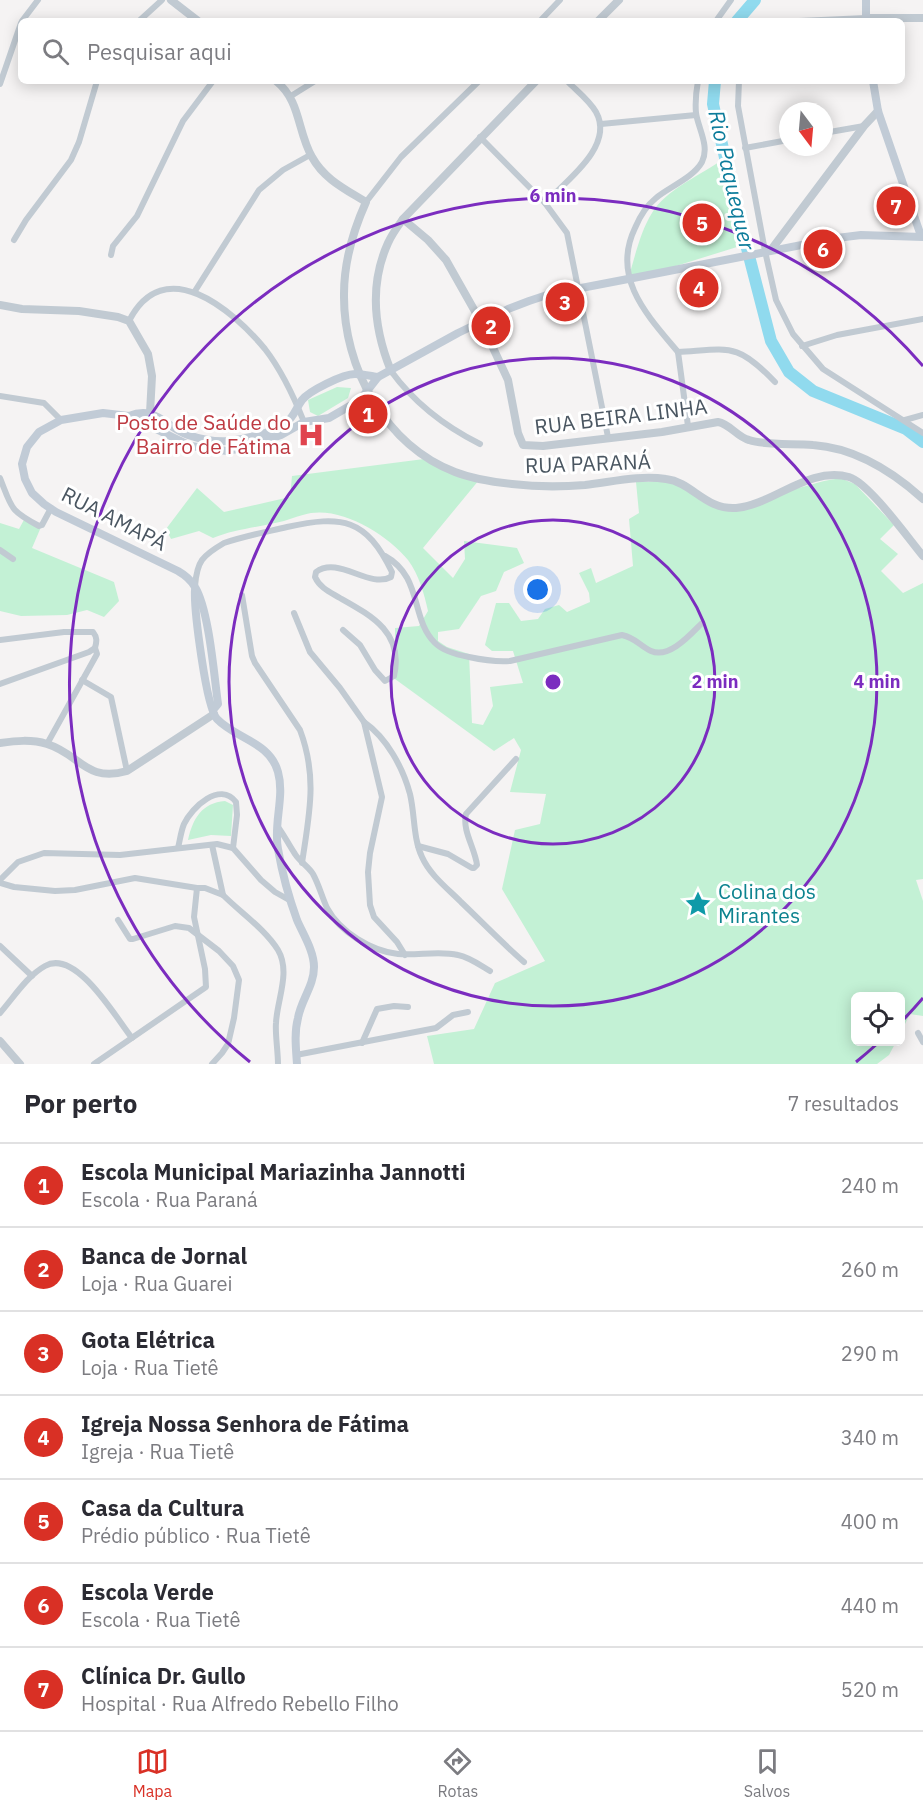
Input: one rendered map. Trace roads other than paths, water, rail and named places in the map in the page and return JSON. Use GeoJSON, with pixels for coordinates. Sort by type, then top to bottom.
{"type":"FeatureCollection","features":[{"type":"Feature","properties":{"kind":"main road"},"geometry":{"type":"LineString","coordinates":[[866,0],[866,18]]}},
{"type":"Feature","properties":{"kind":"main road"},"geometry":{"type":"LineString","coordinates":[[185,439],[227,441],[243,439],[329,418],[360,400],[378,377],[482,322],[529,301],[628,279],[861,235],[922,237],[878,111],[874,84]]}},
{"type":"Feature","properties":{"kind":"main road"},"geometry":{"type":"LineString","coordinates":[[150,413],[185,439],[212,450],[248,447],[280,431],[293,416],[303,399],[336,380],[351,374],[378,377]]}},
{"type":"Feature","properties":{"kind":"main road","name":"RUA AMAPÁ"},"geometry":{"type":"LineString","coordinates":[[129,416],[141,412],[150,413]]}},
{"type":"Feature","properties":{"kind":"main road","name":"RUA AMAPÁ"},"geometry":{"type":"LineString","coordinates":[[185,439],[129,416],[103,413],[61,420],[39,432],[27,447],[22,464],[25,479],[32,493],[51,508],[178,571],[195,586]]}},
{"type":"Feature","properties":{"kind":"main road"},"geometry":{"type":"LineString","coordinates":[[154,427],[159,418]]}},
{"type":"Feature","properties":{"kind":"main road"},"geometry":{"type":"LineString","coordinates":[[227,441],[227,450]]}},
{"type":"Feature","properties":{"kind":"main road"},"geometry":{"type":"LineString","coordinates":[[195,586],[202,601],[206,650],[218,704],[213,712],[225,726],[267,752],[278,771],[280,784],[277,847],[291,901],[314,967],[313,981],[298,1018],[297,1060]]}},
{"type":"Feature","properties":{"kind":"street"},"geometry":{"type":"LineString","coordinates":[[25,18],[38,0]]}},
{"type":"Feature","properties":{"kind":"street"},"geometry":{"type":"LineString","coordinates":[[142,18],[162,0]]}},
{"type":"Feature","properties":{"kind":"street"},"geometry":{"type":"LineString","coordinates":[[171,0],[194,18]]}},
{"type":"Feature","properties":{"kind":"street"},"geometry":{"type":"LineString","coordinates":[[543,18],[560,0]]}},
{"type":"Feature","properties":{"kind":"street"},"geometry":{"type":"LineString","coordinates":[[601,18],[619,0]]}},
{"type":"Feature","properties":{"kind":"street"},"geometry":{"type":"LineString","coordinates":[[718,18],[727,1]]}},
{"type":"Feature","properties":{"kind":"street"},"geometry":{"type":"LineString","coordinates":[[905,18],[923,18]]}},
{"type":"Feature","properties":{"kind":"street"},"geometry":{"type":"LineString","coordinates":[[0,84],[18,33]]}},
{"type":"Feature","properties":{"kind":"street"},"geometry":{"type":"LineString","coordinates":[[14,240],[26,219],[63,172],[75,152],[96,84]]}},
{"type":"Feature","properties":{"kind":"street"},"geometry":{"type":"LineString","coordinates":[[111,255],[114,246],[137,216],[183,121],[211,84]]}},
{"type":"Feature","properties":{"kind":"street"},"geometry":{"type":"LineString","coordinates":[[279,84],[291,96],[310,155],[333,182],[366,202],[400,157],[476,84]]}},
{"type":"Feature","properties":{"kind":"street"},"geometry":{"type":"LineString","coordinates":[[291,96],[310,84]]}},
{"type":"Feature","properties":{"kind":"street"},"geometry":{"type":"LineString","coordinates":[[480,444],[434,417],[406,391],[391,371],[384,355],[375,311],[381,265],[388,242],[403,219],[533,84]]}},
{"type":"Feature","properties":{"kind":"street"},"geometry":{"type":"LineString","coordinates":[[545,203],[587,159],[598,144],[601,124],[591,105],[570,84]]}},
{"type":"Feature","properties":{"kind":"street"},"geometry":{"type":"LineString","coordinates":[[688,426],[678,352],[646,313],[628,279],[626,254],[641,214],[651,202],[692,173],[702,162],[705,152],[696,115],[698,84]]}},
{"type":"Feature","properties":{"kind":"street"},"geometry":{"type":"LineString","coordinates":[[739,84],[738,106],[764,252],[776,300],[793,334],[823,369],[923,433]]}},
{"type":"Feature","properties":{"kind":"street"},"geometry":{"type":"LineString","coordinates":[[764,252],[878,111]]}},
{"type":"Feature","properties":{"kind":"street"},"geometry":{"type":"LineString","coordinates":[[601,124],[696,115]]}},
{"type":"Feature","properties":{"kind":"street"},"geometry":{"type":"LineString","coordinates":[[833,132],[864,126]]}},
{"type":"Feature","properties":{"kind":"street"},"geometry":{"type":"LineString","coordinates":[[480,137],[545,203],[567,234],[608,437]]}},
{"type":"Feature","properties":{"kind":"street"},"geometry":{"type":"LineString","coordinates":[[745,148],[779,142]]}},
{"type":"Feature","properties":{"kind":"street"},"geometry":{"type":"LineString","coordinates":[[195,291],[259,190],[283,171],[310,155]]}},
{"type":"Feature","properties":{"kind":"street","name":"RUA PARANÁ"},"geometry":{"type":"LineString","coordinates":[[366,202],[354,229],[346,267],[345,318],[352,353],[377,409],[397,433],[431,460],[455,472],[483,480],[549,487],[634,478],[667,479],[680,483],[711,503],[736,508],[801,482],[825,477],[850,477],[861,484],[878,501],[923,556]]}},
{"type":"Feature","properties":{"kind":"street"},"geometry":{"type":"LineString","coordinates":[[403,219],[446,260],[482,322]]}},
{"type":"Feature","properties":{"kind":"street"},"geometry":{"type":"LineString","coordinates":[[129,321],[135,309],[152,294],[164,290],[195,291],[238,320],[265,349],[281,374],[304,423]]}},
{"type":"Feature","properties":{"kind":"street"},"geometry":{"type":"LineString","coordinates":[[0,305],[22,309],[79,311],[129,321],[148,354],[152,376],[150,413]]}},
{"type":"Feature","properties":{"kind":"street"},"geometry":{"type":"LineString","coordinates":[[802,346],[837,335],[923,319]]}},
{"type":"Feature","properties":{"kind":"street","name":"RUA BEIRA LINHA"},"geometry":{"type":"LineString","coordinates":[[482,322],[508,380],[520,442],[526,446],[662,432],[718,422],[749,440],[816,445],[860,456],[882,467],[907,484],[923,499]]}},
{"type":"Feature","properties":{"kind":"street"},"geometry":{"type":"LineString","coordinates":[[678,352],[725,349],[736,351],[754,361],[775,382]]}},
{"type":"Feature","properties":{"kind":"street"},"geometry":{"type":"LineString","coordinates":[[0,396],[44,403],[61,420]]}},
{"type":"Feature","properties":{"kind":"street"},"geometry":{"type":"LineString","coordinates":[[905,420],[923,415]]}},
{"type":"Feature","properties":{"kind":"street"},"geometry":{"type":"LineString","coordinates":[[0,478],[12,508],[22,517],[39,526],[44,522],[51,508]]}},
{"type":"Feature","properties":{"kind":"street"},"geometry":{"type":"LineString","coordinates":[[195,586],[197,567],[213,549],[224,543],[322,520],[343,522],[358,528],[379,547],[392,572],[391,578],[385,580],[334,567],[320,568],[315,577],[323,588],[360,610],[389,634],[394,649],[396,668],[394,676],[385,681],[379,676],[360,645],[343,630]]}},
{"type":"Feature","properties":{"kind":"street"},"geometry":{"type":"LineString","coordinates":[[0,550],[13,559]]}},
{"type":"Feature","properties":{"kind":"street"},"geometry":{"type":"LineString","coordinates":[[385,556],[396,562],[410,582],[428,634],[435,644],[461,656],[496,662],[510,661],[622,635],[633,637],[649,651],[655,653],[666,651],[680,643],[701,624]]}},
{"type":"Feature","properties":{"kind":"street"},"geometry":{"type":"LineString","coordinates":[[242,595],[255,663],[297,724],[305,741],[312,798],[302,863]]}},
{"type":"Feature","properties":{"kind":"street"},"geometry":{"type":"LineString","coordinates":[[294,613],[310,652],[364,722],[375,730],[396,760],[410,794],[418,846],[428,867],[524,962]]}},
{"type":"Feature","properties":{"kind":"street"},"geometry":{"type":"LineString","coordinates":[[0,640],[64,632],[93,632],[96,636],[95,648],[98,654],[47,744]]}},
{"type":"Feature","properties":{"kind":"street"},"geometry":{"type":"LineString","coordinates":[[0,684],[95,648]]}},
{"type":"Feature","properties":{"kind":"street"},"geometry":{"type":"LineString","coordinates":[[82,680],[111,697],[127,771]]}},
{"type":"Feature","properties":{"kind":"street"},"geometry":{"type":"LineString","coordinates":[[0,743],[33,741],[47,744],[98,773],[109,775],[127,771],[213,712]]}},
{"type":"Feature","properties":{"kind":"street"},"geometry":{"type":"LineString","coordinates":[[364,722],[382,796],[370,853],[368,872],[370,905],[381,926],[397,942],[405,955]]}},
{"type":"Feature","properties":{"kind":"street"},"geometry":{"type":"LineString","coordinates":[[418,846],[448,854],[474,868],[477,865],[476,857],[466,830],[466,814],[516,759]]}},
{"type":"Feature","properties":{"kind":"street"},"geometry":{"type":"LineString","coordinates":[[178,848],[184,823],[204,801],[221,793],[232,797],[237,807],[233,848]]}},
{"type":"Feature","properties":{"kind":"street"},"geometry":{"type":"LineString","coordinates":[[278,826],[295,855],[317,881],[334,918],[343,928],[363,942],[381,950],[405,955],[446,953],[460,955],[490,971]]}},
{"type":"Feature","properties":{"kind":"street"},"geometry":{"type":"LineString","coordinates":[[278,1064],[275,1025],[283,978],[282,961],[279,952],[270,940],[223,895],[205,888],[135,879],[75,890],[56,891],[14,887],[0,882],[18,862],[44,853],[120,855],[217,844],[233,848],[261,880],[275,892],[291,901]]}},
{"type":"Feature","properties":{"kind":"street"},"geometry":{"type":"LineString","coordinates":[[212,845],[223,895]]}},
{"type":"Feature","properties":{"kind":"street"},"geometry":{"type":"LineString","coordinates":[[94,1064],[206,987],[206,976],[194,917],[197,888]]}},
{"type":"Feature","properties":{"kind":"street"},"geometry":{"type":"LineString","coordinates":[[118,920],[130,939],[175,926],[189,927],[219,951],[233,966],[239,980],[228,1044],[212,1064]]}},
{"type":"Feature","properties":{"kind":"street"},"geometry":{"type":"LineString","coordinates":[[0,946],[32,976]]}},
{"type":"Feature","properties":{"kind":"street"},"geometry":{"type":"LineString","coordinates":[[0,1013],[32,976],[46,965],[54,963],[70,966],[80,972],[90,983],[132,1038]]}},
{"type":"Feature","properties":{"kind":"street"},"geometry":{"type":"LineString","coordinates":[[362,1043],[377,1009],[394,1006],[408,1007]]}},
{"type":"Feature","properties":{"kind":"street"},"geometry":{"type":"LineString","coordinates":[[297,1060],[362,1043],[436,1028],[453,1015],[468,1012]]}},
{"type":"Feature","properties":{"kind":"street"},"geometry":{"type":"LineString","coordinates":[[918,1033],[923,1041]]}},
{"type":"Feature","properties":{"kind":"street"},"geometry":{"type":"LineString","coordinates":[[0,1041],[20,1064]]}},
{"type":"Feature","properties":{"kind":"waterway","name":"Rio Paquequer"},"geometry":{"type":"LineString","coordinates":[[740,18],[755,0]]}},
{"type":"Feature","properties":{"kind":"waterway","name":"Rio Paquequer"},"geometry":{"type":"LineString","coordinates":[[715,84],[713,104],[734,198],[771,341],[789,372],[813,391],[906,429],[923,442]]}},
{"type":"Feature","properties":{"kind":"place","name":"Clínica Dr. Gullo"},"geometry":{"type":"Point","coordinates":[896,206]}},
{"type":"Feature","properties":{"kind":"place","name":"Casa da Cultura"},"geometry":{"type":"Point","coordinates":[702,223]}},
{"type":"Feature","properties":{"kind":"place","name":"Escola Verde"},"geometry":{"type":"Point","coordinates":[823,249]}},
{"type":"Feature","properties":{"kind":"place","name":"Igreja Nossa Senhora de Fátima"},"geometry":{"type":"Point","coordinates":[699,288]}},
{"type":"Feature","properties":{"kind":"place","name":"Gota Elétrica"},"geometry":{"type":"Point","coordinates":[565,302]}},
{"type":"Feature","properties":{"kind":"place","name":"Banca de Jornal"},"geometry":{"type":"Point","coordinates":[491,326]}},
{"type":"Feature","properties":{"kind":"place","name":"Escola Municipal Mariazinha Jannotti"},"geometry":{"type":"Point","coordinates":[368,414]}},
{"type":"Feature","properties":{"kind":"place","name":"Posto de Saúde do Bairro de Fátima"},"geometry":{"type":"Point","coordinates":[311,435]}},
{"type":"Feature","properties":{"kind":"place","name":"Colina dos Mirantes"},"geometry":{"type":"Point","coordinates":[698,904]}}]}
